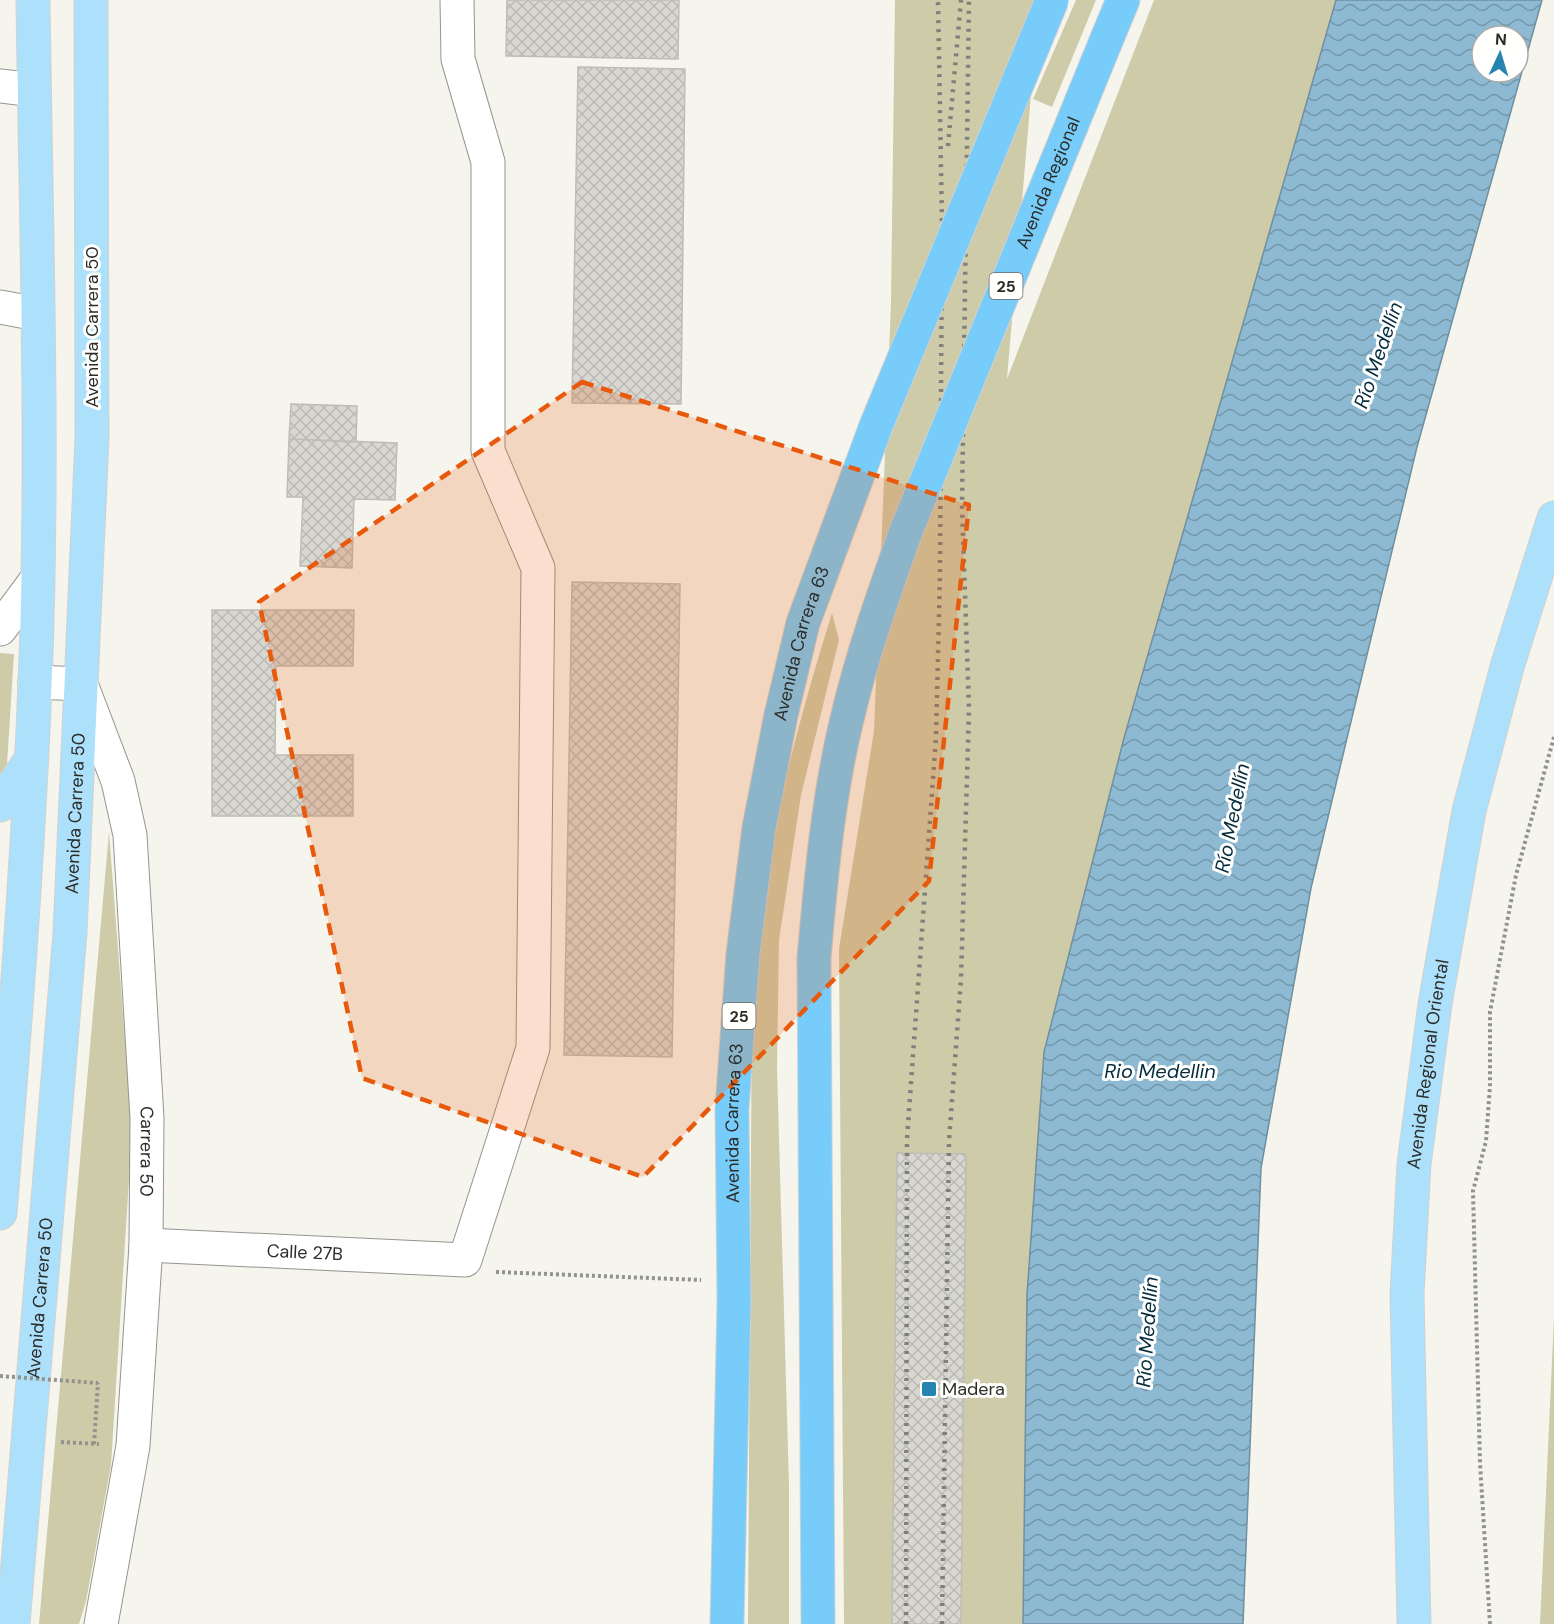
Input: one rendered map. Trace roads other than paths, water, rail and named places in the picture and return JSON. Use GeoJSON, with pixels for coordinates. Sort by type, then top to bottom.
{"type":"FeatureCollection","features":[{"type":"Feature","properties":{"kind":"highway","name":"Avenida Carrera 63"},"geometry":{"type":"LineString","coordinates":[[727,1624],[734,1301],[732,1109],[743,954],[759,828],[781,715],[803,623],[876,426],[1052,0]]}},
{"type":"Feature","properties":{"kind":"highway","name":"Avenida Regional"},"geometry":{"type":"LineString","coordinates":[[818,1624],[814,958],[820,882],[835,776],[847,718],[882,599],[906,531],[1123,0]]}},
{"type":"Feature","properties":{"kind":"main road"},"geometry":{"type":"LineString","coordinates":[[0,1213],[16,1010],[35,682],[37,314],[33,0]]}},
{"type":"Feature","properties":{"kind":"main road","name":"Avenida Carrera 50"},"geometry":{"type":"LineString","coordinates":[[13,1624],[70,933],[92,438],[91,0]]}},
{"type":"Feature","properties":{"kind":"main road","name":"Avenida Regional Oriental"},"geometry":{"type":"LineString","coordinates":[[1414,1624],[1407,1294],[1414,1164],[1435,1004],[1469,812],[1507,666],[1554,518]]}},
{"type":"Feature","properties":{"kind":"main road"},"geometry":{"type":"LineString","coordinates":[[0,805],[31,760]]}},
{"type":"Feature","properties":{"kind":"street","name":"Calle 27B"},"geometry":{"type":"LineString","coordinates":[[146,1245],[465,1260],[533,1048],[538,568],[488,451],[489,162],[458,59],[456,0]]}},
{"type":"Feature","properties":{"kind":"street"},"geometry":{"type":"LineString","coordinates":[[0,86],[34,90]]}},
{"type":"Feature","properties":{"kind":"street"},"geometry":{"type":"LineString","coordinates":[[0,307],[37,314]]}},
{"type":"Feature","properties":{"kind":"street"},"geometry":{"type":"LineString","coordinates":[[0,629],[37,579]]}},
{"type":"Feature","properties":{"kind":"street"},"geometry":{"type":"LineString","coordinates":[[35,682],[81,684]]}},
{"type":"Feature","properties":{"kind":"street","name":"Carrera 50"},"geometry":{"type":"LineString","coordinates":[[81,684],[118,781],[130,835],[147,1118],[146,1245],[133,1446],[101,1624]]}},
{"type":"Feature","properties":{"kind":"water","name":"Rio Medellin"},"geometry":{"type":"Polygon","coordinates":[[[1336,0],[1542,0],[1530,43],[1530,24],[1470,24],[1470,84],[1519,84],[1417,447],[1311,888],[1261,1168],[1243,1624],[1023,1624],[1027,1295],[1044,1052],[1124,738],[1336,0]]]}},
{"type":"Feature","properties":{"kind":"railway"},"geometry":{"type":"LineString","coordinates":[[906,1624],[907,1139],[936,737],[940,575],[942,223],[938,0]]}},
{"type":"Feature","properties":{"kind":"railway"},"geometry":{"type":"LineString","coordinates":[[948,146],[961,0]]}},
{"type":"Feature","properties":{"kind":"railway"},"geometry":{"type":"LineString","coordinates":[[942,1624],[949,1141],[961,979],[969,709],[962,506],[969,0]]}},
{"type":"Feature","properties":{"kind":"place","name":"Madera"},"geometry":{"type":"Point","coordinates":[929,1389]}},
{"type":"Feature","properties":{"kind":"water label","name":"Río Medellín"},"geometry":{"type":"Point","coordinates":[1378,355]}},
{"type":"Feature","properties":{"kind":"water label","name":"Río Medellín"},"geometry":{"type":"Point","coordinates":[1232,818]}},
{"type":"Feature","properties":{"kind":"water label","name":"Río Medellín"},"geometry":{"type":"Point","coordinates":[1147,1332]}}]}
